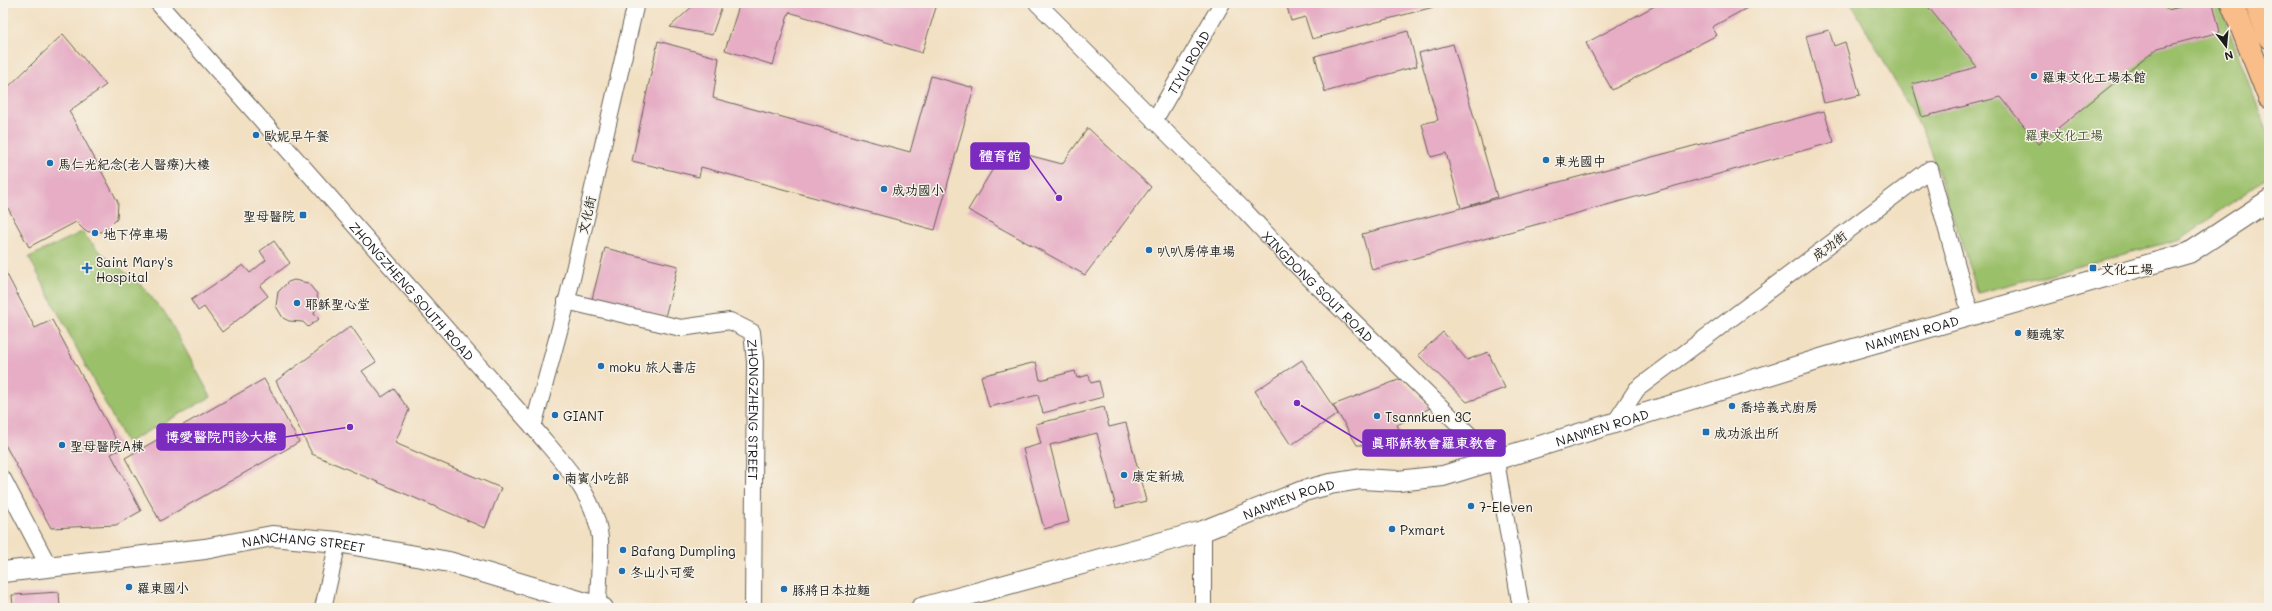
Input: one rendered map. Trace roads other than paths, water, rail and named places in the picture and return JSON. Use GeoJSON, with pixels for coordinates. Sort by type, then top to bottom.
{"type":"FeatureCollection","features":[{"type":"Feature","properties":{"kind":"main road"},"geometry":{"type":"LineString","coordinates":[[2232,3],[2269,97]]}},
{"type":"Feature","properties":{"kind":"main road"},"geometry":{"type":"LineString","coordinates":[[2256,3],[2269,37]]}},
{"type":"Feature","properties":{"kind":"street","name":"ZHONGZHENG SOUTH ROAD"},"geometry":{"type":"LineString","coordinates":[[158,3],[533,427],[577,481],[594,513],[600,537],[600,608]]}},
{"type":"Feature","properties":{"kind":"street","name":"文化街"},"geometry":{"type":"LineString","coordinates":[[533,427],[566,301],[636,3]]}},
{"type":"Feature","properties":{"kind":"street","name":"XINGDONG SOUT ROAD"},"geometry":{"type":"LineString","coordinates":[[1037,3],[1496,461]]}},
{"type":"Feature","properties":{"kind":"street","name":"TIYU ROAD"},"geometry":{"type":"LineString","coordinates":[[1154,121],[1219,4]]}},
{"type":"Feature","properties":{"kind":"street","name":"成功街"},"geometry":{"type":"LineString","coordinates":[[1616,421],[1637,389],[1930,169],[1971,316]]}},
{"type":"Feature","properties":{"kind":"street","name":"NANMEN ROAD"},"geometry":{"type":"LineString","coordinates":[[921,608],[1203,531],[1300,492],[1330,484],[1361,479],[1398,481],[1443,476],[1496,461],[1616,421],[1887,339],[2189,253],[2269,200]]}},
{"type":"Feature","properties":{"kind":"street","name":"ZHONGZHENG STREET"},"geometry":{"type":"LineString","coordinates":[[566,301],[681,328],[730,321],[752,332],[755,362],[753,608]]}},
{"type":"Feature","properties":{"kind":"street"},"geometry":{"type":"LineString","coordinates":[[1496,461],[1522,608]]}},
{"type":"Feature","properties":{"kind":"street"},"geometry":{"type":"LineString","coordinates":[[3,479],[49,567]]}},
{"type":"Feature","properties":{"kind":"street"},"geometry":{"type":"LineString","coordinates":[[1203,531],[1203,608]]}},
{"type":"Feature","properties":{"kind":"street","name":"NANCHANG STREET"},"geometry":{"type":"LineString","coordinates":[[3,572],[205,549],[272,536],[338,542],[449,562],[600,608]]}},
{"type":"Feature","properties":{"kind":"street"},"geometry":{"type":"LineString","coordinates":[[323,608],[338,542]]}},
{"type":"Feature","properties":{"kind":"place","name":"羅東文化工場本館"},"geometry":{"type":"Point","coordinates":[2034,76]}},
{"type":"Feature","properties":{"kind":"place","name":"歐妮早午餐"},"geometry":{"type":"Point","coordinates":[256,135]}},
{"type":"Feature","properties":{"kind":"place","name":"東光國中"},"geometry":{"type":"Point","coordinates":[1546,160]}},
{"type":"Feature","properties":{"kind":"place","name":"馬仁光紀念(老人醫療)大樓"},"geometry":{"type":"Point","coordinates":[50,163]}},
{"type":"Feature","properties":{"kind":"place","name":"成功國小"},"geometry":{"type":"Point","coordinates":[884,189]}},
{"type":"Feature","properties":{"kind":"place","name":"體育館"},"geometry":{"type":"Point","coordinates":[1059,198]}},
{"type":"Feature","properties":{"kind":"place","name":"聖母醫院"},"geometry":{"type":"Point","coordinates":[303,215]}},
{"type":"Feature","properties":{"kind":"place","name":"地下停車場"},"geometry":{"type":"Point","coordinates":[95,233]}},
{"type":"Feature","properties":{"kind":"place","name":"叭叭房停車場"},"geometry":{"type":"Point","coordinates":[1149,250]}},
{"type":"Feature","properties":{"kind":"place","name":"Saint Mary's Hospital"},"geometry":{"type":"Point","coordinates":[87,268]}},
{"type":"Feature","properties":{"kind":"place","name":"文化工場"},"geometry":{"type":"Point","coordinates":[2093,268]}},
{"type":"Feature","properties":{"kind":"place","name":"耶穌聖心堂"},"geometry":{"type":"Point","coordinates":[297,303]}},
{"type":"Feature","properties":{"kind":"place","name":"麵魂家"},"geometry":{"type":"Point","coordinates":[2018,333]}},
{"type":"Feature","properties":{"kind":"place","name":"moku 旅人書店"},"geometry":{"type":"Point","coordinates":[601,366]}},
{"type":"Feature","properties":{"kind":"place","name":"真耶穌教會羅東教會"},"geometry":{"type":"Point","coordinates":[1297,403]}},
{"type":"Feature","properties":{"kind":"place","name":"喬培義式廚房"},"geometry":{"type":"Point","coordinates":[1732,406]}},
{"type":"Feature","properties":{"kind":"place","name":"GIANT"},"geometry":{"type":"Point","coordinates":[555,415]}},
{"type":"Feature","properties":{"kind":"place","name":"Tsannkuen 3C"},"geometry":{"type":"Point","coordinates":[1377,416]}},
{"type":"Feature","properties":{"kind":"place","name":"博愛醫院門診大樓"},"geometry":{"type":"Point","coordinates":[350,427]}},
{"type":"Feature","properties":{"kind":"place","name":"成功派出所"},"geometry":{"type":"Point","coordinates":[1706,432]}},
{"type":"Feature","properties":{"kind":"place","name":"聖母醫院A棟"},"geometry":{"type":"Point","coordinates":[62,445]}},
{"type":"Feature","properties":{"kind":"place","name":"康定新城"},"geometry":{"type":"Point","coordinates":[1124,475]}},
{"type":"Feature","properties":{"kind":"place","name":"南賓小吃部"},"geometry":{"type":"Point","coordinates":[556,477]}},
{"type":"Feature","properties":{"kind":"place","name":"7-Eleven"},"geometry":{"type":"Point","coordinates":[1471,506]}},
{"type":"Feature","properties":{"kind":"place","name":"Pxmart"},"geometry":{"type":"Point","coordinates":[1392,529]}},
{"type":"Feature","properties":{"kind":"place","name":"Bafang Dumpling"},"geometry":{"type":"Point","coordinates":[623,550]}},
{"type":"Feature","properties":{"kind":"place","name":"冬山小可愛"},"geometry":{"type":"Point","coordinates":[622,571]}},
{"type":"Feature","properties":{"kind":"place","name":"羅東國小"},"geometry":{"type":"Point","coordinates":[129,587]}},
{"type":"Feature","properties":{"kind":"place","name":"豚將日本拉麵"},"geometry":{"type":"Point","coordinates":[784,589]}},
{"type":"Feature","properties":{"kind":"park label","name":"羅東文化工場"},"geometry":{"type":"Point","coordinates":[2064,134]}}]}
